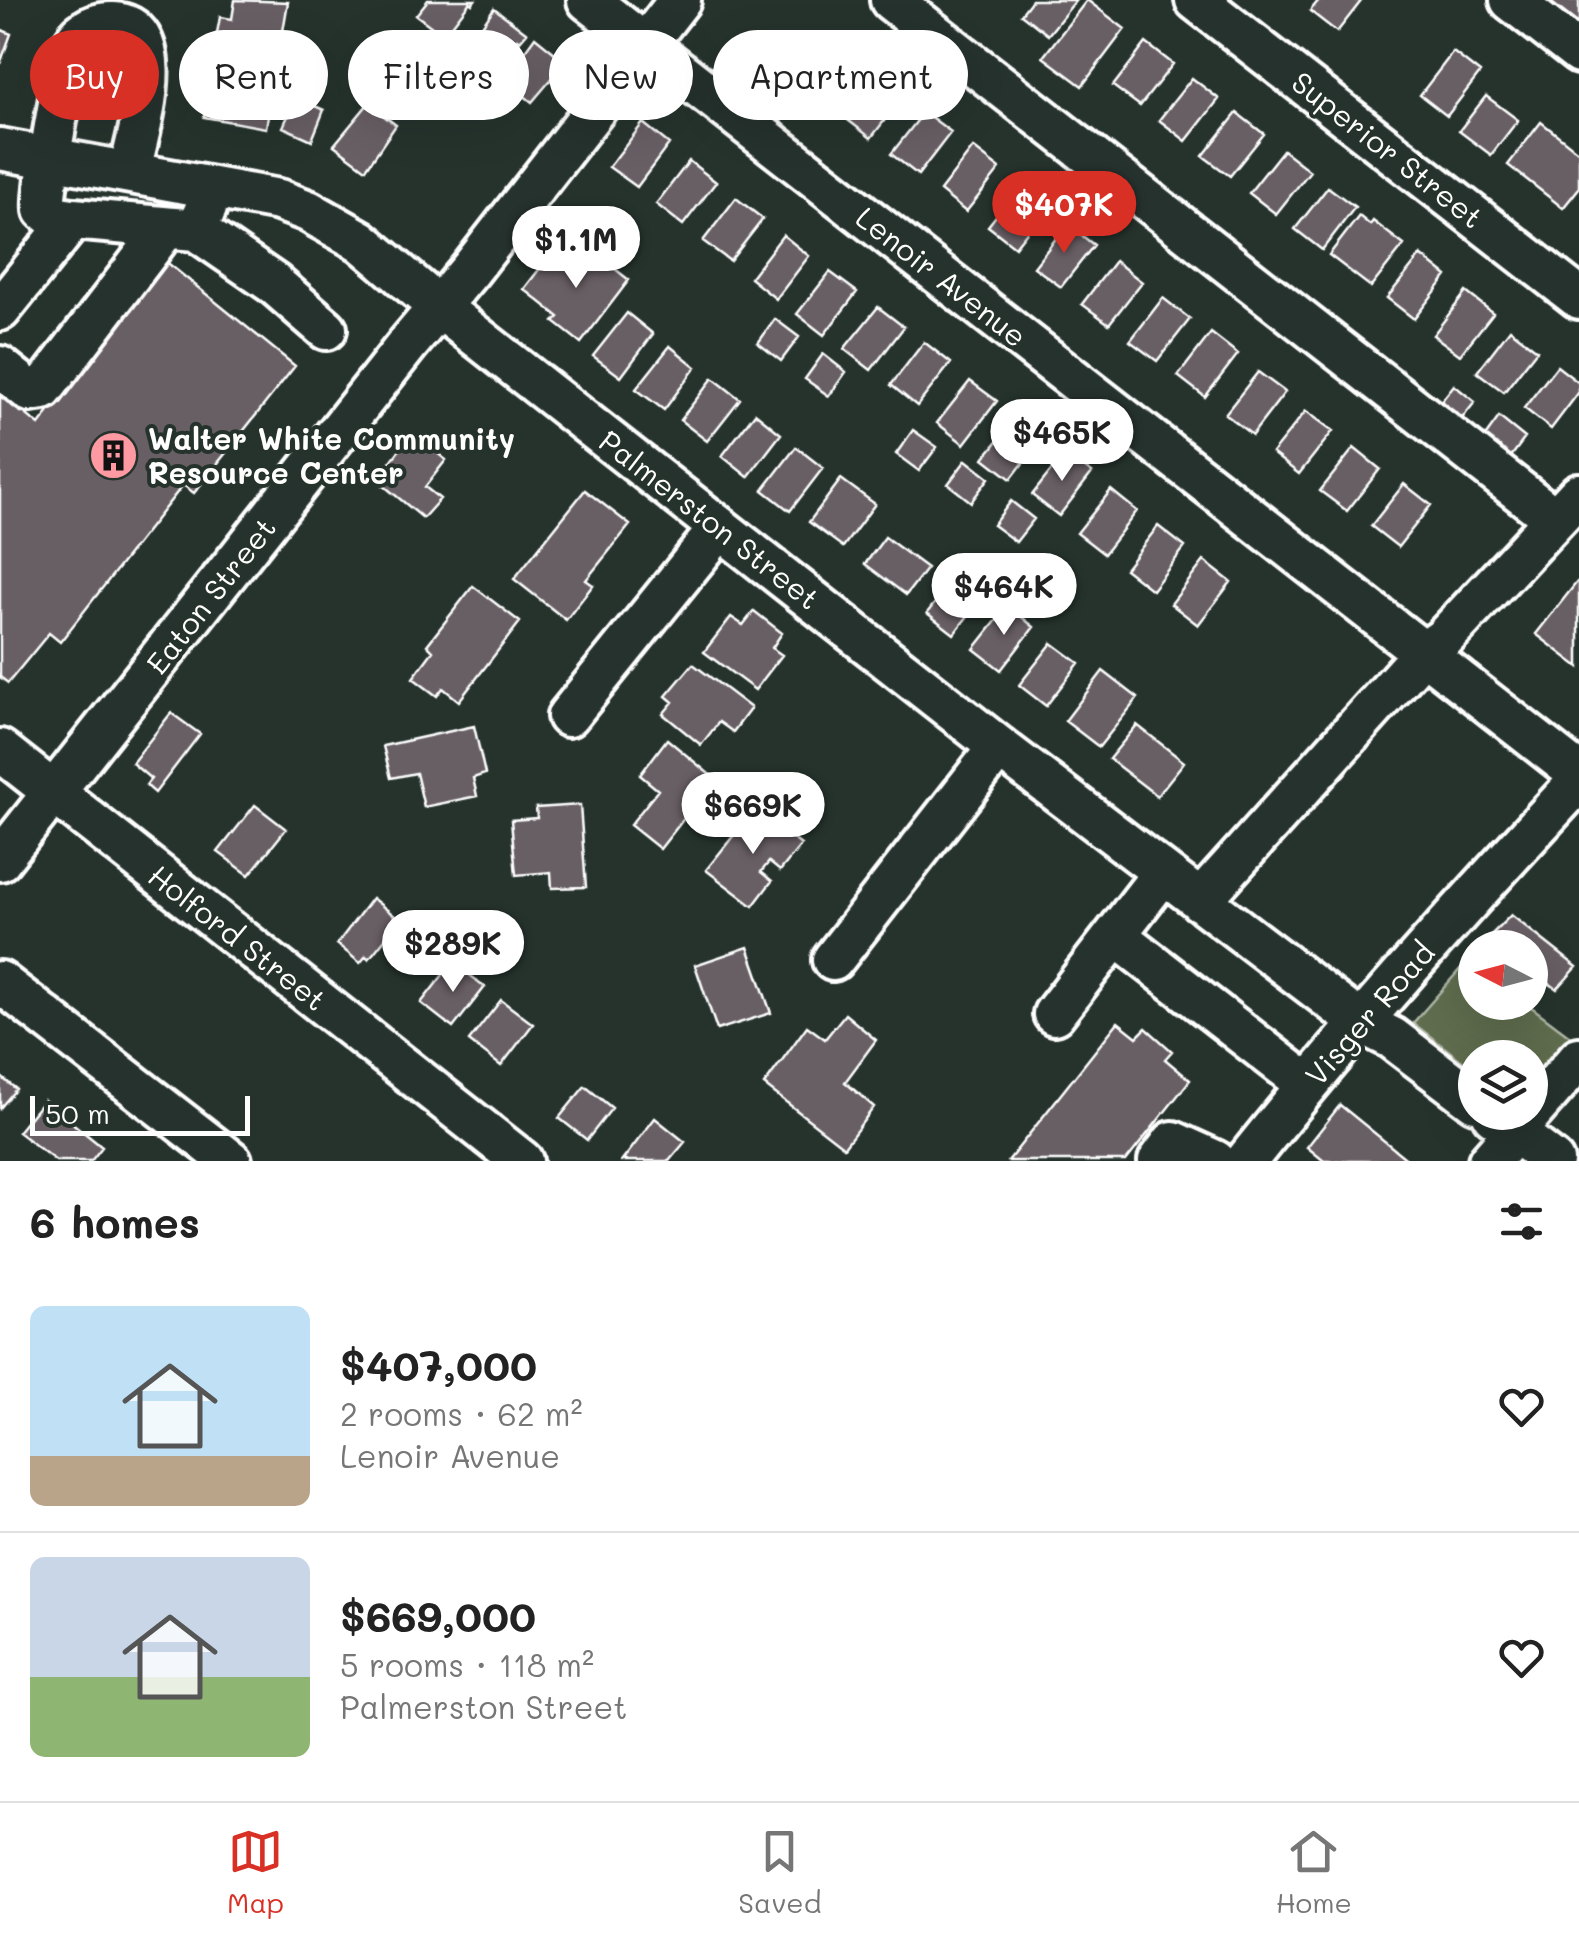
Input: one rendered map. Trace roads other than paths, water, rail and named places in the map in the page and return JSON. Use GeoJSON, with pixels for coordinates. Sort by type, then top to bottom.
{"type":"FeatureCollection","features":[{"type":"Feature","properties":{"kind":"street","name":"Lenoir Avenue"},"geometry":{"type":"LineString","coordinates":[[588,0],[627,30]]}},
{"type":"Feature","properties":{"kind":"street","name":"Eaton Street"},"geometry":{"type":"LineString","coordinates":[[656,30],[680,0]]}},
{"type":"Feature","properties":{"kind":"street"},"geometry":{"type":"LineString","coordinates":[[890,0],[1566,521],[1424,652],[1200,901]]}},
{"type":"Feature","properties":{"kind":"street","name":"Superior Street"},"geometry":{"type":"LineString","coordinates":[[1196,0],[1579,298]]}},
{"type":"Feature","properties":{"kind":"street"},"geometry":{"type":"LineString","coordinates":[[1511,0],[1579,54]]}},
{"type":"Feature","properties":{"kind":"street"},"geometry":{"type":"LineString","coordinates":[[130,171],[148,59],[142,38],[121,24],[95,25],[74,42],[51,157],[45,210],[52,216],[181,229],[272,283],[326,328]]}},
{"type":"Feature","properties":{"kind":"street","name":"Lenoir Avenue"},"geometry":{"type":"LineString","coordinates":[[693,81],[1424,652],[1579,778]]}},
{"type":"Feature","properties":{"kind":"street","name":"Eaton Street"},"geometry":{"type":"LineString","coordinates":[[0,860],[585,120]]}},
{"type":"Feature","properties":{"kind":"street","name":"Palmerston Street"},"geometry":{"type":"LineString","coordinates":[[0,148],[279,200],[361,241],[439,307],[998,748],[1360,1022],[1392,1038],[1458,1088]]}},
{"type":"Feature","properties":{"kind":"street"},"geometry":{"type":"LineString","coordinates":[[0,366],[30,391],[43,389],[216,186]]}},
{"type":"Feature","properties":{"kind":"street"},"geometry":{"type":"LineString","coordinates":[[0,310],[74,219]]}},
{"type":"Feature","properties":{"kind":"street"},"geometry":{"type":"LineString","coordinates":[[568,716],[720,528]]}},
{"type":"Feature","properties":{"kind":"street"},"geometry":{"type":"LineString","coordinates":[[832,960],[998,748]]}},
{"type":"Feature","properties":{"kind":"street","name":"Holford Street"},"geometry":{"type":"LineString","coordinates":[[0,750],[522,1161]]}},
{"type":"Feature","properties":{"kind":"street","name":"Visger Road"},"geometry":{"type":"LineString","coordinates":[[1246,1161],[1360,1022],[1579,778]]}},
{"type":"Feature","properties":{"kind":"street"},"geometry":{"type":"LineString","coordinates":[[1054,1014],[1163,872]]}},
{"type":"Feature","properties":{"kind":"street"},"geometry":{"type":"LineString","coordinates":[[1115,935],[1307,1084]]}},
{"type":"Feature","properties":{"kind":"street"},"geometry":{"type":"LineString","coordinates":[[0,982],[231,1161]]}},
{"type":"Feature","properties":{"kind":"street"},"geometry":{"type":"LineString","coordinates":[[1553,1161],[1498,1135],[1579,1058]]}},
{"type":"Feature","properties":{"kind":"street"},"geometry":{"type":"LineString","coordinates":[[1159,1161],[1174,1142],[1215,1161]]}},
{"type":"Feature","properties":{"kind":"place","name":"Walter White Community Resource Center"},"geometry":{"type":"Point","coordinates":[113,455]}}]}
